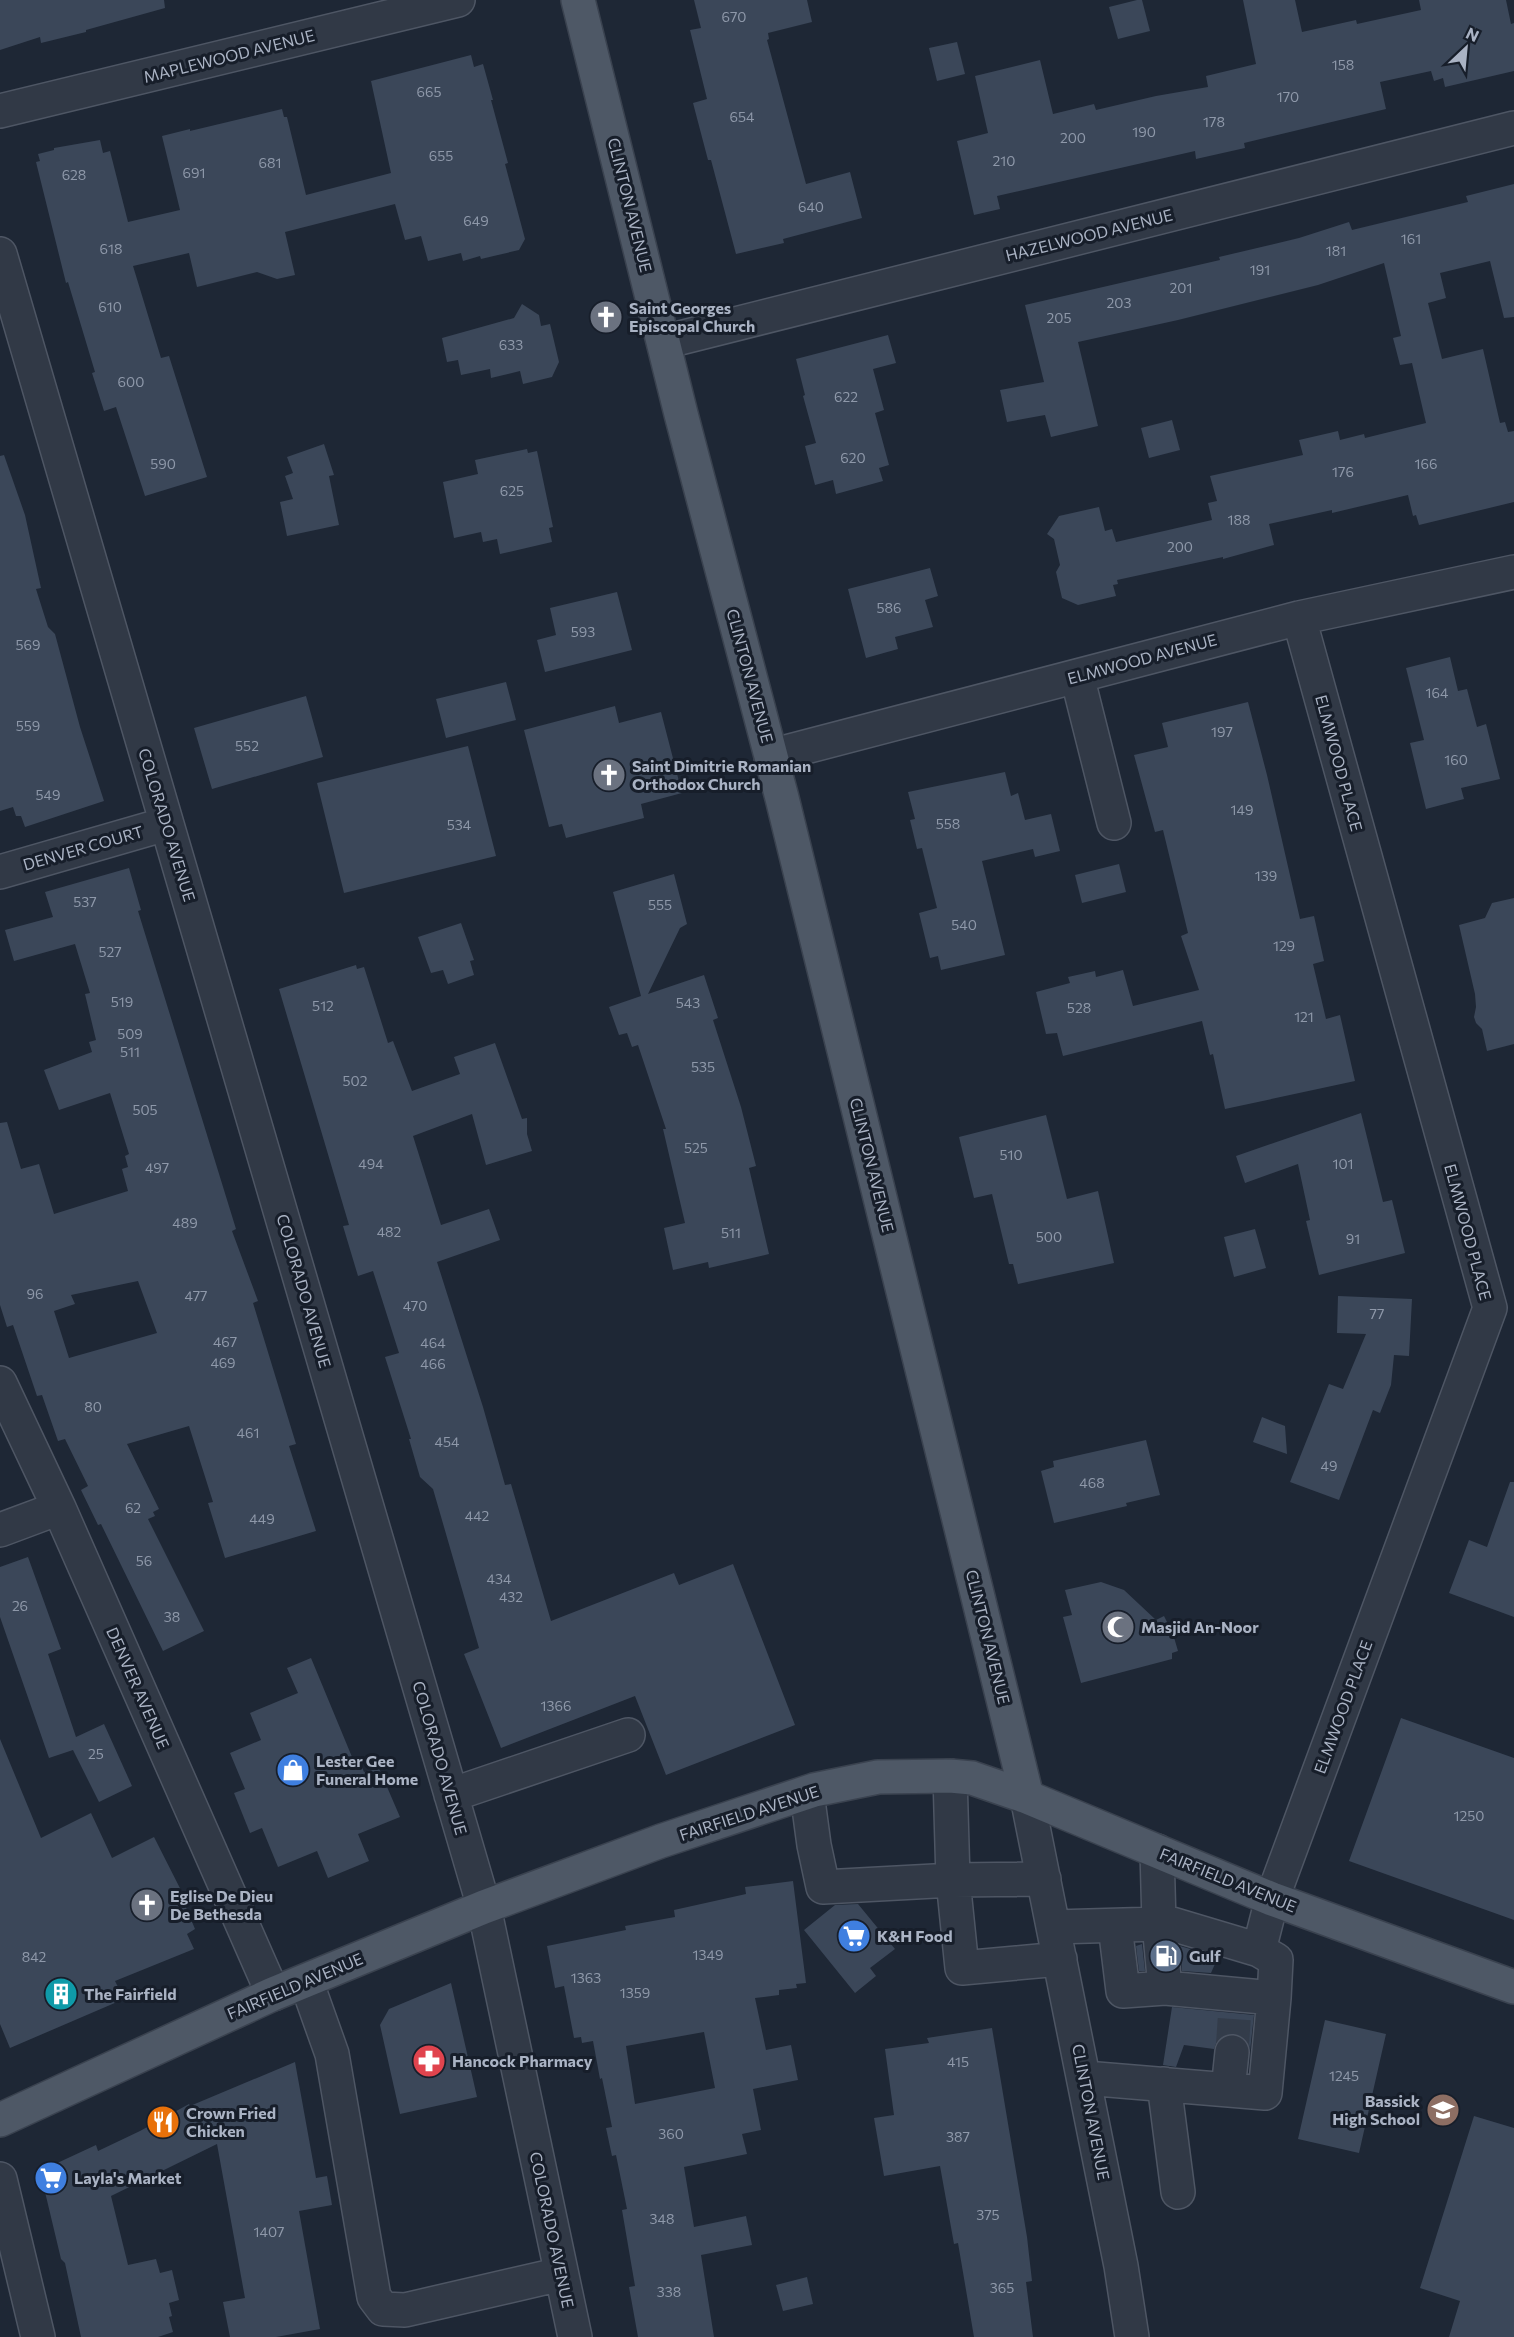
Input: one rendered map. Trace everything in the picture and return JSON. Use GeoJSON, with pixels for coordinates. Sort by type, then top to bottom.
{"type":"FeatureCollection","features":[{"type":"Feature","properties":{"kind":"main road","name":"CLINTON AVENUE"},"geometry":{"type":"LineString","coordinates":[[578,0],[681,414],[771,756],[1027,1797]]}},
{"type":"Feature","properties":{"kind":"main road","name":"FAIRFIELD AVENUE"},"geometry":{"type":"LineString","coordinates":[[0,2120],[273,1994],[484,1907],[661,1841],[807,1793],[878,1777],[972,1778],[1027,1797],[1272,1899],[1514,1987]]}},
{"type":"Feature","properties":{"kind":"street","name":"MAPLEWOOD AVENUE"},"geometry":{"type":"LineString","coordinates":[[0,111],[458,0]]}},
{"type":"Feature","properties":{"kind":"street","name":"HAZELWOOD AVENUE"},"geometry":{"type":"LineString","coordinates":[[664,342],[1514,128]]}},
{"type":"Feature","properties":{"kind":"street","name":"COLORADO AVENUE"},"geometry":{"type":"LineString","coordinates":[[0,254],[484,1907],[575,2337]]}},
{"type":"Feature","properties":{"kind":"street","name":"ELMWOOD AVENUE"},"geometry":{"type":"LineString","coordinates":[[771,756],[1299,618],[1514,572]]}},
{"type":"Feature","properties":{"kind":"street","name":"ELMWOOD PLACE"},"geometry":{"type":"LineString","coordinates":[[1259,1950],[1272,1899],[1490,1308],[1299,618]]}},
{"type":"Feature","properties":{"kind":"street"},"geometry":{"type":"LineString","coordinates":[[1077,676],[1114,823]]}},
{"type":"Feature","properties":{"kind":"street","name":"DENVER COURT"},"geometry":{"type":"LineString","coordinates":[[0,872],[166,824]]}},
{"type":"Feature","properties":{"kind":"street","name":"DENVER AVENUE"},"geometry":{"type":"LineString","coordinates":[[0,1383],[59,1508],[273,1994]]}},
{"type":"Feature","properties":{"kind":"street"},"geometry":{"type":"LineString","coordinates":[[0,1530],[59,1508]]}},
{"type":"Feature","properties":{"kind":"street"},"geometry":{"type":"LineString","coordinates":[[451,1795],[628,1735]]}},
{"type":"Feature","properties":{"kind":"street"},"geometry":{"type":"LineString","coordinates":[[950,1776],[953,1899],[962,1968],[1115,1926],[1159,1924],[1172,1924],[1259,1950],[1276,1960],[1265,2093],[1084,2078]]}},
{"type":"Feature","properties":{"kind":"street"},"geometry":{"type":"LineString","coordinates":[[807,1793],[814,1845],[823,1887],[953,1880],[1044,1879]]}},
{"type":"Feature","properties":{"kind":"street","name":"CLINTON AVENUE"},"geometry":{"type":"LineString","coordinates":[[1027,1797],[1121,2266],[1132,2337]]}},
{"type":"Feature","properties":{"kind":"street"},"geometry":{"type":"LineString","coordinates":[[1157,1851],[1159,1924],[1165,1988]]}},
{"type":"Feature","properties":{"kind":"street"},"geometry":{"type":"LineString","coordinates":[[1115,1926],[1123,1991],[1165,1988],[1236,2001],[1274,1998]]}},
{"type":"Feature","properties":{"kind":"street"},"geometry":{"type":"LineString","coordinates":[[306,1981],[332,2054],[372,2288],[374,2297],[383,2309],[405,2310],[561,2274]]}},
{"type":"Feature","properties":{"kind":"street"},"geometry":{"type":"LineString","coordinates":[[1228,2090],[1232,2052]]}},
{"type":"Feature","properties":{"kind":"street"},"geometry":{"type":"LineString","coordinates":[[1164,2084],[1178,2192]]}},
{"type":"Feature","properties":{"kind":"street"},"geometry":{"type":"LineString","coordinates":[[0,2179],[38,2337]]}},
{"type":"Feature","properties":{"kind":"building"},"geometry":{"type":"Polygon","coordinates":[[[0,0],[164,0],[165,8],[86,30],[86,32],[41,43],[40,37],[0,50],[0,0]]]}},
{"type":"Feature","properties":{"kind":"building"},"geometry":{"type":"Polygon","coordinates":[[[694,0],[807,0],[812,22],[768,33],[769,39],[767,40],[806,184],[850,172],[862,218],[783,239],[784,243],[736,254],[693,103],[707,99],[690,30],[701,28],[694,0]]]}},
{"type":"Feature","properties":{"kind":"building"},"geometry":{"type":"Polygon","coordinates":[[[1142,0],[1150,31],[1118,39],[1109,7],[1142,0]]]}},
{"type":"Feature","properties":{"kind":"building"},"geometry":{"type":"Polygon","coordinates":[[[1243,0],[1295,0],[1302,32],[1356,20],[1357,24],[1421,10],[1419,0],[1506,0],[1511,24],[1514,23],[1514,71],[1445,87],[1443,78],[1434,81],[1431,71],[1380,82],[1386,109],[1244,143],[1245,148],[1196,159],[1195,151],[997,196],[1000,209],[974,215],[957,141],[988,133],[975,76],[1040,60],[1053,114],[1094,104],[1096,110],[1208,87],[1206,76],[1256,64],[1243,0]]]}},
{"type":"Feature","properties":{"kind":"building"},"geometry":{"type":"Polygon","coordinates":[[[957,42],[965,74],[937,81],[929,48],[957,42]]]}},
{"type":"Feature","properties":{"kind":"building"},"geometry":{"type":"Polygon","coordinates":[[[471,55],[474,67],[483,64],[493,100],[491,100],[508,163],[505,164],[525,239],[519,250],[481,259],[480,256],[463,261],[461,253],[428,261],[421,236],[405,240],[395,204],[285,232],[295,275],[277,279],[257,272],[197,287],[189,253],[133,266],[161,358],[169,356],[207,477],[145,496],[116,407],[104,411],[92,373],[95,372],[68,282],[66,283],[36,162],[40,161],[38,154],[54,150],[54,148],[100,140],[103,153],[110,151],[128,222],[180,210],[162,136],[282,109],[284,117],[287,117],[306,195],[391,173],[371,81],[471,55]]]}},
{"type":"Feature","properties":{"kind":"building"},"geometry":{"type":"Polygon","coordinates":[[[1514,184],[1514,317],[1504,318],[1490,261],[1440,273],[1446,298],[1428,303],[1442,359],[1483,349],[1500,423],[1505,422],[1508,432],[1514,431],[1514,502],[1419,525],[1416,515],[1413,516],[1408,495],[1332,513],[1332,510],[1269,524],[1274,545],[1223,559],[1223,557],[1117,580],[1118,584],[1113,585],[1116,596],[1078,605],[1062,598],[1056,572],[1060,565],[1054,539],[1047,534],[1059,516],[1099,507],[1105,531],[1112,529],[1116,542],[1212,520],[1208,503],[1217,501],[1210,476],[1303,455],[1299,440],[1338,431],[1340,440],[1364,434],[1365,438],[1426,423],[1412,363],[1400,365],[1393,338],[1401,336],[1384,263],[1318,285],[1078,342],[1098,426],[1051,437],[1045,415],[1007,422],[1000,390],[1044,382],[1025,305],[1220,260],[1219,257],[1299,238],[1349,222],[1352,230],[1468,202],[1466,196],[1514,184]]]}},
{"type":"Feature","properties":{"kind":"building"},"geometry":{"type":"Polygon","coordinates":[[[522,304],[539,315],[541,326],[550,324],[559,362],[552,377],[523,384],[520,371],[491,378],[490,369],[461,375],[458,360],[447,362],[442,338],[514,318],[522,304]]]}},
{"type":"Feature","properties":{"kind":"building"},"geometry":{"type":"Polygon","coordinates":[[[888,335],[896,363],[873,369],[884,410],[875,413],[889,465],[879,468],[883,481],[836,494],[833,480],[815,485],[805,446],[816,443],[796,359],[888,335]]]}},
{"type":"Feature","properties":{"kind":"building"},"geometry":{"type":"Polygon","coordinates":[[[1172,420],[1180,450],[1149,458],[1141,428],[1172,420]]]}},
{"type":"Feature","properties":{"kind":"building"},"geometry":{"type":"Polygon","coordinates":[[[324,444],[334,475],[329,476],[339,525],[287,536],[280,502],[293,499],[285,476],[293,473],[287,457],[324,444]]]}},
{"type":"Feature","properties":{"kind":"building"},"geometry":{"type":"Polygon","coordinates":[[[527,449],[528,453],[537,451],[553,527],[549,528],[552,542],[500,554],[497,539],[483,542],[481,532],[454,538],[443,482],[478,474],[475,460],[527,449]]]}},
{"type":"Feature","properties":{"kind":"building"},"geometry":{"type":"Polygon","coordinates":[[[4,455],[25,515],[41,588],[36,589],[48,627],[55,634],[80,727],[104,801],[25,827],[21,816],[16,816],[13,807],[0,811],[0,456],[4,455]]]}},
{"type":"Feature","properties":{"kind":"building"},"geometry":{"type":"Polygon","coordinates":[[[930,568],[938,596],[925,600],[933,627],[895,637],[898,649],[866,658],[848,589],[930,568]]]}},
{"type":"Feature","properties":{"kind":"building"},"geometry":{"type":"Polygon","coordinates":[[[617,592],[632,650],[545,672],[537,640],[556,635],[550,608],[617,592]]]}},
{"type":"Feature","properties":{"kind":"building"},"geometry":{"type":"Polygon","coordinates":[[[1450,657],[1458,691],[1467,689],[1477,727],[1486,724],[1500,779],[1461,788],[1464,799],[1426,809],[1410,743],[1424,740],[1406,668],[1450,657]]]}},
{"type":"Feature","properties":{"kind":"building"},"geometry":{"type":"Polygon","coordinates":[[[506,682],[516,720],[446,738],[436,699],[506,682]]]}},
{"type":"Feature","properties":{"kind":"building"},"geometry":{"type":"Polygon","coordinates":[[[306,696],[323,757],[212,789],[194,728],[306,696]]]}},
{"type":"Feature","properties":{"kind":"building"},"geometry":{"type":"Polygon","coordinates":[[[1248,702],[1300,919],[1314,916],[1324,961],[1313,964],[1326,1019],[1340,1015],[1355,1081],[1225,1109],[1213,1054],[1210,1055],[1202,1021],[1063,1056],[1057,1033],[1046,1034],[1036,992],[1070,983],[1068,977],[1095,971],[1096,977],[1123,970],[1133,1006],[1199,990],[1181,936],[1188,933],[1163,830],[1155,832],[1134,755],[1168,747],[1162,723],[1248,702]]]}},
{"type":"Feature","properties":{"kind":"building"},"geometry":{"type":"Polygon","coordinates":[[[615,706],[619,723],[661,712],[682,793],[641,804],[644,818],[566,838],[562,824],[549,827],[524,730],[615,706]]]}},
{"type":"Feature","properties":{"kind":"building"},"geometry":{"type":"Polygon","coordinates":[[[468,746],[496,856],[344,893],[317,783],[468,746]]]}},
{"type":"Feature","properties":{"kind":"building"},"geometry":{"type":"Polygon","coordinates":[[[1005,772],[1011,796],[1018,793],[1025,820],[1051,814],[1060,851],[1035,857],[1033,849],[982,861],[1005,955],[941,970],[938,956],[930,958],[919,913],[937,908],[922,848],[917,849],[910,820],[915,819],[908,792],[1005,772]]]}},
{"type":"Feature","properties":{"kind":"building"},"geometry":{"type":"Polygon","coordinates":[[[1119,864],[1126,892],[1082,903],[1075,875],[1119,864]]]}},
{"type":"Feature","properties":{"kind":"building"},"geometry":{"type":"Polygon","coordinates":[[[129,868],[141,910],[138,911],[236,1229],[232,1231],[258,1301],[253,1303],[296,1444],[289,1446],[316,1531],[225,1558],[208,1503],[213,1502],[189,1426],[127,1444],[159,1509],[153,1512],[155,1516],[148,1519],[204,1631],[163,1651],[101,1524],[98,1525],[81,1490],[88,1486],[65,1439],[58,1441],[42,1395],[37,1396],[13,1325],[7,1327],[0,1305],[0,1123],[7,1122],[21,1169],[39,1164],[54,1214],[128,1191],[122,1169],[128,1167],[125,1156],[129,1154],[110,1093],[59,1110],[44,1070],[92,1052],[89,1042],[96,1040],[85,994],[90,993],[75,944],[14,961],[5,930],[53,917],[45,892],[129,868]],[[138,1281],[71,1295],[75,1304],[54,1311],[69,1358],[157,1333],[138,1281]]]}},
{"type":"Feature","properties":{"kind":"building"},"geometry":{"type":"Polygon","coordinates":[[[674,874],[687,924],[680,928],[648,994],[704,975],[718,1018],[713,1020],[741,1107],[756,1166],[749,1168],[769,1254],[709,1268],[708,1262],[673,1270],[664,1228],[685,1223],[663,1129],[666,1129],[638,1045],[632,1047],[627,1033],[619,1035],[609,1007],[641,996],[613,892],[674,874]]]}},
{"type":"Feature","properties":{"kind":"building"},"geometry":{"type":"Polygon","coordinates":[[[1514,898],[1514,1044],[1487,1051],[1482,1029],[1474,1017],[1475,994],[1459,925],[1485,918],[1492,903],[1514,898]]]}},
{"type":"Feature","properties":{"kind":"building"},"geometry":{"type":"Polygon","coordinates":[[[461,923],[474,960],[470,961],[474,975],[448,984],[443,970],[431,973],[418,937],[461,923]]]}},
{"type":"Feature","properties":{"kind":"building"},"geometry":{"type":"Polygon","coordinates":[[[356,965],[357,969],[364,967],[388,1043],[393,1041],[412,1091],[460,1074],[454,1057],[495,1043],[522,1119],[527,1118],[527,1134],[532,1151],[486,1165],[472,1114],[413,1136],[441,1225],[489,1209],[500,1240],[437,1262],[505,1485],[511,1484],[551,1621],[674,1573],[679,1585],[733,1564],[795,1725],[666,1775],[635,1696],[501,1748],[464,1654],[479,1648],[433,1489],[420,1477],[409,1439],[411,1439],[385,1357],[399,1353],[373,1271],[358,1276],[343,1226],[349,1225],[279,989],[356,965]]]}},
{"type":"Feature","properties":{"kind":"building"},"geometry":{"type":"Polygon","coordinates":[[[1361,1113],[1383,1202],[1392,1200],[1405,1253],[1319,1275],[1306,1221],[1310,1220],[1298,1164],[1245,1183],[1236,1156],[1361,1113]]]}},
{"type":"Feature","properties":{"kind":"building"},"geometry":{"type":"Polygon","coordinates":[[[1046,1115],[1067,1199],[1098,1191],[1114,1263],[1018,1284],[1013,1264],[1009,1264],[992,1194],[974,1198],[959,1137],[1046,1115]]]}},
{"type":"Feature","properties":{"kind":"building"},"geometry":{"type":"Polygon","coordinates":[[[1255,1229],[1266,1268],[1234,1277],[1224,1237],[1255,1229]]]}},
{"type":"Feature","properties":{"kind":"building"},"geometry":{"type":"Polygon","coordinates":[[[1338,1296],[1412,1299],[1409,1356],[1394,1355],[1391,1385],[1380,1413],[1373,1410],[1339,1500],[1290,1482],[1329,1384],[1343,1389],[1366,1334],[1337,1333],[1338,1296]]]}},
{"type":"Feature","properties":{"kind":"building"},"geometry":{"type":"Polygon","coordinates":[[[1262,1417],[1285,1426],[1287,1454],[1253,1442],[1262,1417]]]}},
{"type":"Feature","properties":{"kind":"building"},"geometry":{"type":"Polygon","coordinates":[[[1146,1440],[1160,1495],[1126,1503],[1127,1506],[1054,1523],[1041,1471],[1054,1467],[1053,1461],[1146,1440]]]}},
{"type":"Feature","properties":{"kind":"building"},"geometry":{"type":"Polygon","coordinates":[[[1510,1482],[1514,1482],[1514,1617],[1449,1593],[1469,1540],[1487,1547],[1510,1482]]]}},
{"type":"Feature","properties":{"kind":"building"},"geometry":{"type":"Polygon","coordinates":[[[28,1557],[61,1649],[48,1654],[76,1737],[104,1724],[132,1786],[99,1802],[73,1750],[49,1758],[0,1617],[0,1567],[28,1557]]]}},
{"type":"Feature","properties":{"kind":"building","name":"Masjid An-Noor"},"geometry":{"type":"Polygon","coordinates":[[[1101,1582],[1124,1590],[1156,1620],[1164,1616],[1178,1651],[1172,1653],[1172,1659],[1081,1683],[1063,1617],[1072,1615],[1065,1590],[1101,1582]]]}},
{"type":"Feature","properties":{"kind":"building","name":"Lester Gee Funeral Home"},"geometry":{"type":"Polygon","coordinates":[[[311,1658],[357,1769],[362,1767],[364,1772],[378,1766],[400,1817],[358,1834],[369,1861],[328,1878],[317,1851],[278,1867],[262,1828],[250,1833],[234,1793],[245,1789],[230,1753],[261,1740],[250,1713],[298,1693],[287,1668],[311,1658]]]}},
{"type":"Feature","properties":{"kind":"building"},"geometry":{"type":"Polygon","coordinates":[[[1401,1718],[1514,1758],[1514,1920],[1349,1861],[1401,1718]]]}},
{"type":"Feature","properties":{"kind":"building"},"geometry":{"type":"Polygon","coordinates":[[[0,1739],[41,1838],[91,1813],[112,1858],[154,1837],[188,1904],[185,1905],[195,1929],[187,1934],[194,1949],[115,1981],[124,1999],[10,2048],[0,2024],[0,1739]]]}},
{"type":"Feature","properties":{"kind":"building"},"geometry":{"type":"Polygon","coordinates":[[[793,1881],[806,1983],[796,1984],[797,1988],[779,1990],[779,1995],[755,1998],[766,2050],[791,2045],[798,2080],[753,2089],[761,2130],[742,2134],[747,2154],[684,2167],[694,2227],[746,2216],[752,2245],[701,2255],[714,2337],[638,2337],[629,2287],[635,2286],[622,2210],[627,2209],[616,2155],[612,2156],[606,2128],[612,2127],[602,2078],[600,2079],[593,2041],[582,2043],[581,2037],[574,2038],[564,1986],[555,1988],[547,1946],[626,1930],[625,1926],[675,1917],[674,1910],[746,1894],[745,1887],[793,1881]],[[704,2032],[626,2046],[635,2104],[715,2088],[704,2032]]]}},
{"type":"Feature","properties":{"kind":"building","name":"K&H Food"},"geometry":{"type":"Polygon","coordinates":[[[858,1904],[895,1949],[870,1968],[876,1976],[855,1993],[804,1930],[835,1905],[858,1904]]]}},
{"type":"Feature","properties":{"kind":"building"},"geometry":{"type":"Polygon","coordinates":[[[1142,1944],[1145,1971],[1139,1971],[1136,1946],[1142,1944]]]}},
{"type":"Feature","properties":{"kind":"building"},"geometry":{"type":"Polygon","coordinates":[[[1180,1946],[1218,1957],[1211,1973],[1182,1971],[1180,1946]]]}},
{"type":"Feature","properties":{"kind":"building","name":"Hancock Pharmacy"},"geometry":{"type":"Polygon","coordinates":[[[451,1983],[477,2097],[400,2114],[380,2025],[389,2009],[451,1983]]]}},
{"type":"Feature","properties":{"kind":"building"},"geometry":{"type":"Polygon","coordinates":[[[1172,2007],[1254,2015],[1250,2051],[1249,2044],[1235,2033],[1225,2035],[1217,2041],[1214,2049],[1184,2045],[1176,2067],[1163,2065],[1172,2007]]]}},
{"type":"Feature","properties":{"kind":"building"},"geometry":{"type":"Polygon","coordinates":[[[1325,2020],[1386,2034],[1359,2153],[1298,2139],[1325,2020]]]}},
{"type":"Feature","properties":{"kind":"building"},"geometry":{"type":"Polygon","coordinates":[[[992,2028],[1027,2237],[1032,2281],[1026,2282],[1033,2337],[974,2337],[958,2243],[954,2244],[940,2166],[884,2176],[874,2118],[894,2115],[885,2049],[929,2043],[927,2038],[992,2028]]]}},
{"type":"Feature","properties":{"kind":"building"},"geometry":{"type":"Polygon","coordinates":[[[295,2062],[316,2178],[327,2176],[332,2205],[299,2211],[320,2329],[276,2337],[230,2337],[223,2302],[245,2298],[217,2144],[111,2196],[128,2265],[156,2259],[160,2273],[172,2270],[179,2300],[169,2303],[172,2316],[169,2317],[173,2332],[158,2337],[81,2337],[65,2263],[61,2259],[40,2171],[96,2145],[98,2151],[189,2104],[190,2106],[295,2062]]]}},
{"type":"Feature","properties":{"kind":"building"},"geometry":{"type":"Polygon","coordinates":[[[1474,2116],[1514,2128],[1514,2337],[1449,2337],[1460,2301],[1420,2288],[1474,2116]]]}},
{"type":"Feature","properties":{"kind":"building"},"geometry":{"type":"Polygon","coordinates":[[[807,2277],[813,2304],[783,2311],[776,2285],[807,2277]]]}},
{"type":"Feature","properties":{"kind":"tunnel"},"geometry":{"type":"LineString","coordinates":[[1232,2052],[1235,2008]]}},
{"type":"Feature","properties":{"kind":"place","name":"Saint Georges Episcopal Church"},"geometry":{"type":"Point","coordinates":[606,317]}},
{"type":"Feature","properties":{"kind":"place","name":"Saint Dimitrie Romanian Orthodox Church"},"geometry":{"type":"Point","coordinates":[609,775]}},
{"type":"Feature","properties":{"kind":"place","name":"Masjid An-Noor"},"geometry":{"type":"Point","coordinates":[1118,1627]}},
{"type":"Feature","properties":{"kind":"place","name":"Lester Gee Funeral Home"},"geometry":{"type":"Point","coordinates":[293,1770]}},
{"type":"Feature","properties":{"kind":"place","name":"Eglise De Dieu De Bethesda"},"geometry":{"type":"Point","coordinates":[147,1905]}},
{"type":"Feature","properties":{"kind":"place","name":"K&H Food"},"geometry":{"type":"Point","coordinates":[854,1936]}},
{"type":"Feature","properties":{"kind":"place","name":"Gulf"},"geometry":{"type":"Point","coordinates":[1166,1956]}},
{"type":"Feature","properties":{"kind":"place","name":"The Fairfield"},"geometry":{"type":"Point","coordinates":[61,1994]}},
{"type":"Feature","properties":{"kind":"place","name":"Hancock Pharmacy"},"geometry":{"type":"Point","coordinates":[429,2061]}},
{"type":"Feature","properties":{"kind":"place","name":"Bassick High School"},"geometry":{"type":"Point","coordinates":[1443,2110]}},
{"type":"Feature","properties":{"kind":"place","name":"Crown Fried Chicken"},"geometry":{"type":"Point","coordinates":[163,2122]}},
{"type":"Feature","properties":{"kind":"place","name":"Layla's Market"},"geometry":{"type":"Point","coordinates":[51,2178]}}]}
